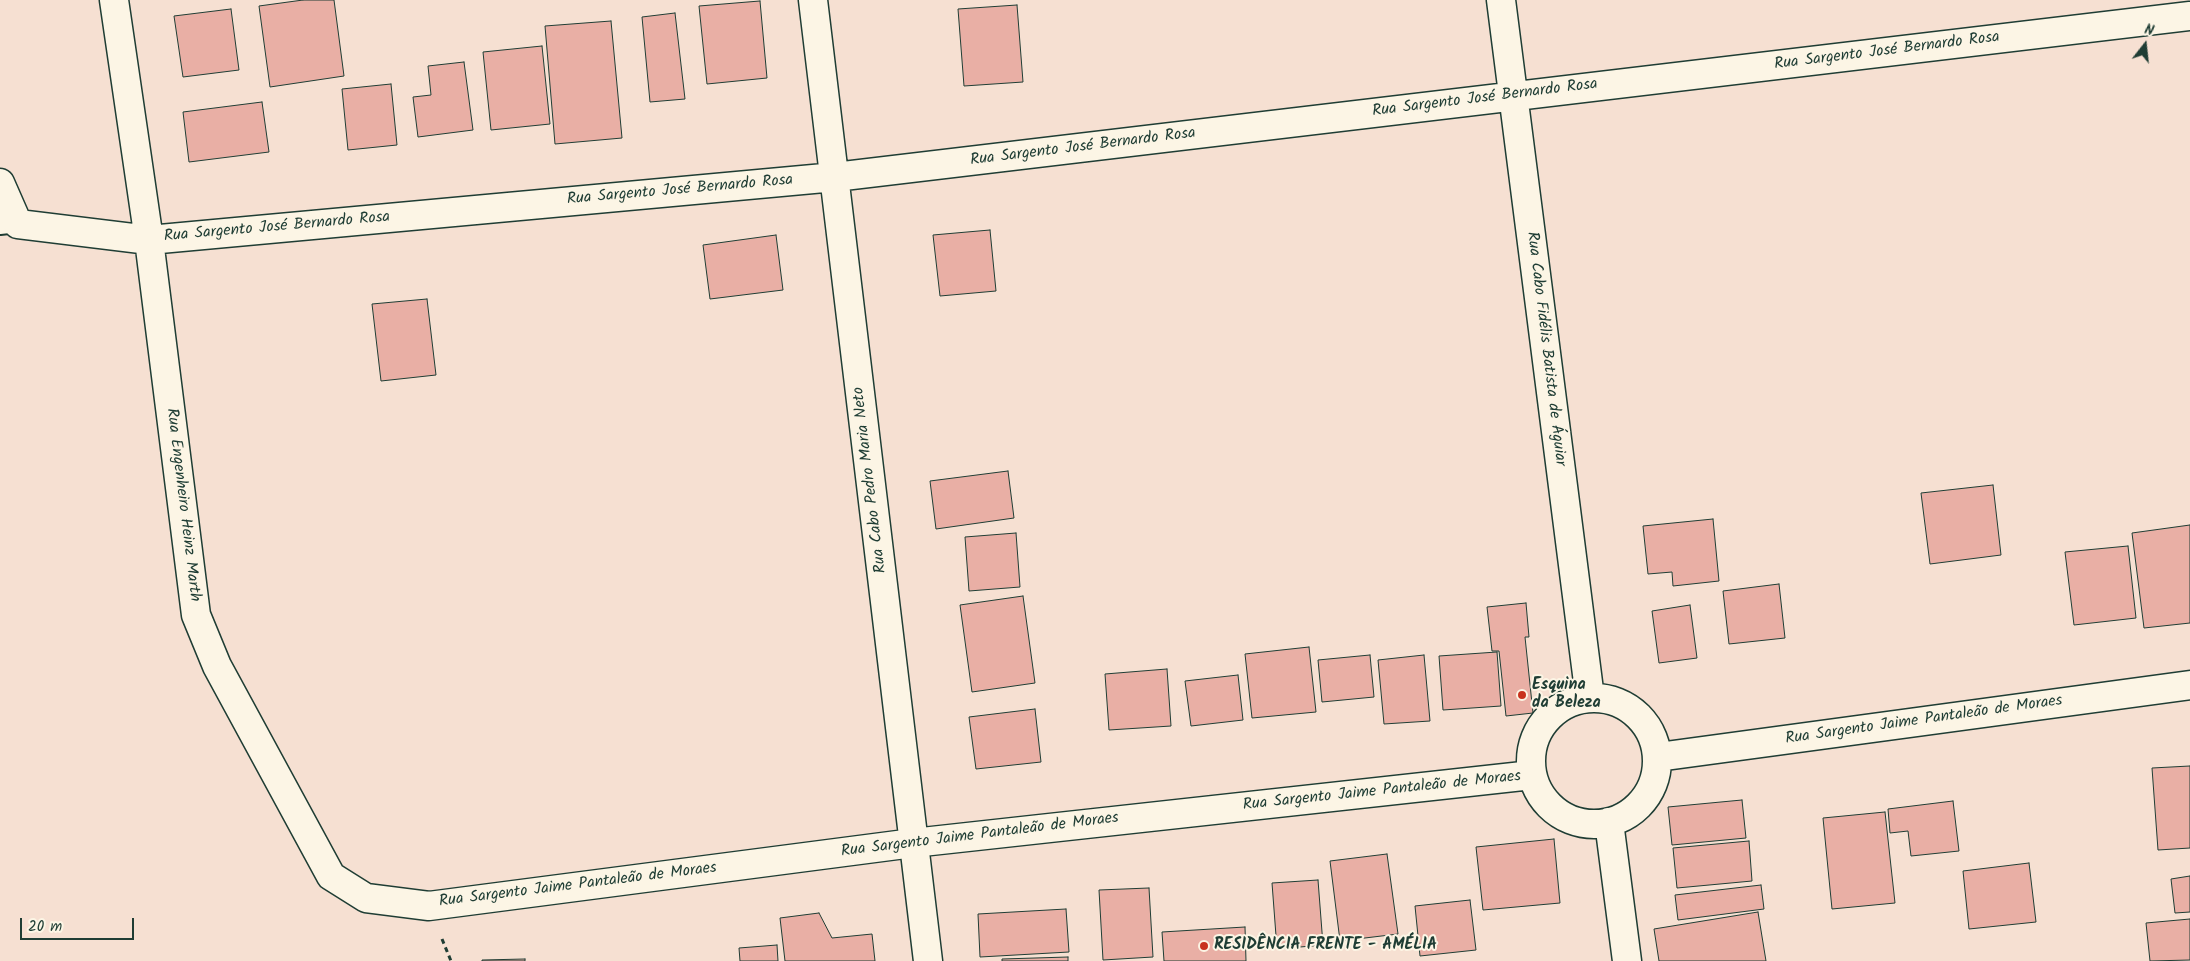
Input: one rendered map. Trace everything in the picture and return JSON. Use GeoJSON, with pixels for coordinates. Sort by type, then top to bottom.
{"type":"FeatureCollection","features":[{"type":"Feature","properties":{"kind":"street","name":"Rua Engenheiro Heinz Marth"},"geometry":{"type":"LineString","coordinates":[[114,0],[149,240],[196,615],[217,666],[331,876],[366,898],[429,906]]}},
{"type":"Feature","properties":{"kind":"street","name":"Rua Cabo Pedro Maria Neto"},"geometry":{"type":"LineString","coordinates":[[812,0],[835,177],[928,961]]}},
{"type":"Feature","properties":{"kind":"street","name":"Rua Cabo Fidélis Batista de Águiar"},"geometry":{"type":"LineString","coordinates":[[1502,0],[1590,698]]}},
{"type":"Feature","properties":{"kind":"street","name":"Rua Sargento José Bernardo Rosa"},"geometry":{"type":"LineString","coordinates":[[0,183],[9,225],[149,240],[835,177],[2190,16]]}},
{"type":"Feature","properties":{"kind":"street","name":"Rua Sargento Jaime Pantaleão de Moraes"},"geometry":{"type":"LineString","coordinates":[[1658,757],[2190,686]]}},
{"type":"Feature","properties":{"kind":"street"},"geometry":{"type":"LineString","coordinates":[[1590,698],[1610,700],[1628,708],[1643,720],[1654,738],[1658,757],[1656,777],[1649,795],[1635,810],[1618,820],[1597,824],[1575,821],[1555,811],[1540,795],[1532,775],[1531,753],[1537,732],[1550,714],[1569,703],[1590,698]]}},
{"type":"Feature","properties":{"kind":"street","name":"Rua Sargento Jaime Pantaleão de Moraes"},"geometry":{"type":"LineString","coordinates":[[429,906],[913,843],[1532,775]]}},
{"type":"Feature","properties":{"kind":"street"},"geometry":{"type":"LineString","coordinates":[[1609,822],[1627,961]]}},
{"type":"Feature","properties":{"kind":"building"},"geometry":{"type":"Polygon","coordinates":[[[303,0],[334,0],[344,76],[270,87],[259,6],[303,0]]]}},
{"type":"Feature","properties":{"kind":"building"},"geometry":{"type":"Polygon","coordinates":[[[760,1],[767,78],[707,84],[699,6],[760,1]]]}},
{"type":"Feature","properties":{"kind":"building"},"geometry":{"type":"Polygon","coordinates":[[[1017,5],[1023,82],[964,86],[958,9],[1017,5]]]}},
{"type":"Feature","properties":{"kind":"building"},"geometry":{"type":"Polygon","coordinates":[[[231,9],[239,70],[183,77],[174,16],[231,9]]]}},
{"type":"Feature","properties":{"kind":"building"},"geometry":{"type":"Polygon","coordinates":[[[675,13],[685,99],[650,102],[642,17],[675,13]]]}},
{"type":"Feature","properties":{"kind":"building"},"geometry":{"type":"Polygon","coordinates":[[[611,21],[622,138],[555,144],[545,26],[611,21]]]}},
{"type":"Feature","properties":{"kind":"building"},"geometry":{"type":"Polygon","coordinates":[[[542,46],[550,124],[491,130],[483,52],[542,46]]]}},
{"type":"Feature","properties":{"kind":"building"},"geometry":{"type":"Polygon","coordinates":[[[464,62],[473,130],[418,137],[413,97],[431,95],[428,66],[464,62]]]}},
{"type":"Feature","properties":{"kind":"building"},"geometry":{"type":"Polygon","coordinates":[[[391,84],[397,145],[348,150],[342,89],[391,84]]]}},
{"type":"Feature","properties":{"kind":"building"},"geometry":{"type":"Polygon","coordinates":[[[262,102],[269,152],[189,162],[183,112],[262,102]]]}},
{"type":"Feature","properties":{"kind":"building"},"geometry":{"type":"Polygon","coordinates":[[[990,230],[996,291],[940,296],[933,235],[990,230]]]}},
{"type":"Feature","properties":{"kind":"building"},"geometry":{"type":"Polygon","coordinates":[[[776,235],[783,290],[710,299],[703,245],[776,235]]]}},
{"type":"Feature","properties":{"kind":"building"},"geometry":{"type":"Polygon","coordinates":[[[427,299],[436,375],[381,381],[372,304],[427,299]]]}},
{"type":"Feature","properties":{"kind":"building"},"geometry":{"type":"Polygon","coordinates":[[[1008,471],[1014,518],[936,529],[930,481],[1008,471]]]}},
{"type":"Feature","properties":{"kind":"building"},"geometry":{"type":"Polygon","coordinates":[[[1993,485],[2001,555],[1930,564],[1921,493],[1993,485]]]}},
{"type":"Feature","properties":{"kind":"building"},"geometry":{"type":"Polygon","coordinates":[[[1713,519],[1719,581],[1673,586],[1672,572],[1648,574],[1643,526],[1713,519]]]}},
{"type":"Feature","properties":{"kind":"building"},"geometry":{"type":"Polygon","coordinates":[[[2190,525],[2190,623],[2144,628],[2132,533],[2190,525]]]}},
{"type":"Feature","properties":{"kind":"building"},"geometry":{"type":"Polygon","coordinates":[[[1016,533],[1020,587],[969,591],[965,537],[1016,533]]]}},
{"type":"Feature","properties":{"kind":"building"},"geometry":{"type":"Polygon","coordinates":[[[2128,546],[2136,618],[2074,625],[2065,552],[2128,546]]]}},
{"type":"Feature","properties":{"kind":"building"},"geometry":{"type":"Polygon","coordinates":[[[1779,584],[1785,638],[1729,644],[1723,591],[1779,584]]]}},
{"type":"Feature","properties":{"kind":"building"},"geometry":{"type":"Polygon","coordinates":[[[1023,596],[1035,683],[972,692],[960,605],[1023,596]]]}},
{"type":"Feature","properties":{"kind":"building"},"geometry":{"type":"Polygon","coordinates":[[[1526,603],[1529,637],[1525,637],[1533,713],[1506,716],[1499,651],[1492,651],[1487,607],[1526,603]]]}},
{"type":"Feature","properties":{"kind":"building"},"geometry":{"type":"Polygon","coordinates":[[[1690,605],[1697,658],[1659,663],[1652,611],[1690,605]]]}},
{"type":"Feature","properties":{"kind":"building"},"geometry":{"type":"Polygon","coordinates":[[[1309,647],[1316,712],[1252,718],[1245,654],[1309,647]]]}},
{"type":"Feature","properties":{"kind":"building"},"geometry":{"type":"Polygon","coordinates":[[[1497,652],[1501,706],[1443,710],[1439,656],[1497,652]]]}},
{"type":"Feature","properties":{"kind":"building"},"geometry":{"type":"Polygon","coordinates":[[[1370,655],[1374,697],[1322,702],[1318,660],[1370,655]]]}},
{"type":"Feature","properties":{"kind":"building"},"geometry":{"type":"Polygon","coordinates":[[[1424,655],[1430,721],[1384,724],[1378,660],[1424,655]]]}},
{"type":"Feature","properties":{"kind":"building"},"geometry":{"type":"Polygon","coordinates":[[[1167,669],[1171,726],[1109,730],[1105,674],[1167,669]]]}},
{"type":"Feature","properties":{"kind":"building"},"geometry":{"type":"Polygon","coordinates":[[[1238,675],[1243,720],[1191,726],[1185,681],[1238,675]]]}},
{"type":"Feature","properties":{"kind":"building"},"geometry":{"type":"Polygon","coordinates":[[[1035,709],[1041,762],[976,769],[969,717],[1035,709]]]}},
{"type":"Feature","properties":{"kind":"building"},"geometry":{"type":"Polygon","coordinates":[[[2190,766],[2190,848],[2158,850],[2152,768],[2190,766]]]}},
{"type":"Feature","properties":{"kind":"building"},"geometry":{"type":"Polygon","coordinates":[[[1742,800],[1746,838],[1672,845],[1668,807],[1742,800]]]}},
{"type":"Feature","properties":{"kind":"building"},"geometry":{"type":"Polygon","coordinates":[[[1953,801],[1959,851],[1911,856],[1908,831],[1890,833],[1888,809],[1953,801]]]}},
{"type":"Feature","properties":{"kind":"building"},"geometry":{"type":"Polygon","coordinates":[[[1885,812],[1895,903],[1832,909],[1823,818],[1885,812]]]}},
{"type":"Feature","properties":{"kind":"building"},"geometry":{"type":"Polygon","coordinates":[[[1554,839],[1560,903],[1483,910],[1476,847],[1554,839]]]}},
{"type":"Feature","properties":{"kind":"building"},"geometry":{"type":"Polygon","coordinates":[[[1749,841],[1752,881],[1677,888],[1673,848],[1749,841]]]}},
{"type":"Feature","properties":{"kind":"building"},"geometry":{"type":"Polygon","coordinates":[[[1387,854],[1398,934],[1340,941],[1330,861],[1387,854]]]}},
{"type":"Feature","properties":{"kind":"building"},"geometry":{"type":"Polygon","coordinates":[[[2029,863],[2036,922],[1969,929],[1963,871],[2029,863]]]}},
{"type":"Feature","properties":{"kind":"building"},"geometry":{"type":"Polygon","coordinates":[[[2190,876],[2190,912],[2175,913],[2171,879],[2190,876]]]}},
{"type":"Feature","properties":{"kind":"building"},"geometry":{"type":"Polygon","coordinates":[[[1318,880],[1323,945],[1277,949],[1272,883],[1318,880]]]}},
{"type":"Feature","properties":{"kind":"building"},"geometry":{"type":"Polygon","coordinates":[[[1761,885],[1764,909],[1678,920],[1675,895],[1761,885]]]}},
{"type":"Feature","properties":{"kind":"building"},"geometry":{"type":"Polygon","coordinates":[[[1149,888],[1153,957],[1103,960],[1099,890],[1149,888]]]}},
{"type":"Feature","properties":{"kind":"building"},"geometry":{"type":"Polygon","coordinates":[[[1470,900],[1476,950],[1420,956],[1415,906],[1470,900]]]}},
{"type":"Feature","properties":{"kind":"building"},"geometry":{"type":"Polygon","coordinates":[[[1066,909],[1069,952],[980,957],[978,914],[1066,909]]]}},
{"type":"Feature","properties":{"kind":"building"},"geometry":{"type":"Polygon","coordinates":[[[1758,912],[1766,961],[1659,961],[1654,929],[1758,912]]]}},
{"type":"Feature","properties":{"kind":"building"},"geometry":{"type":"Polygon","coordinates":[[[819,913],[832,938],[872,934],[875,961],[785,961],[780,918],[819,913]]]}},
{"type":"Feature","properties":{"kind":"building"},"geometry":{"type":"Polygon","coordinates":[[[2190,919],[2190,960],[2150,961],[2146,923],[2190,919]]]}},
{"type":"Feature","properties":{"kind":"building","name":"RESIDÊNCIA FRENTE - AMÉLIA"},"geometry":{"type":"Polygon","coordinates":[[[1245,927],[1246,961],[1164,961],[1162,932],[1245,927]]]}},
{"type":"Feature","properties":{"kind":"building"},"geometry":{"type":"Polygon","coordinates":[[[777,945],[778,961],[740,961],[739,948],[777,945]]]}},
{"type":"Feature","properties":{"kind":"building"},"geometry":{"type":"Polygon","coordinates":[[[1068,957],[1068,961],[1002,961],[1002,959],[1068,957]]]}},
{"type":"Feature","properties":{"kind":"building"},"geometry":{"type":"Polygon","coordinates":[[[525,959],[525,961],[482,961],[482,960],[525,959]]]}},
{"type":"Feature","properties":{"kind":"place","name":"Esquina da Beleza"},"geometry":{"type":"Point","coordinates":[1522,695]}},
{"type":"Feature","properties":{"kind":"place","name":"RESIDÊNCIA FRENTE - AMÉLIA"},"geometry":{"type":"Point","coordinates":[1204,946]}}]}
